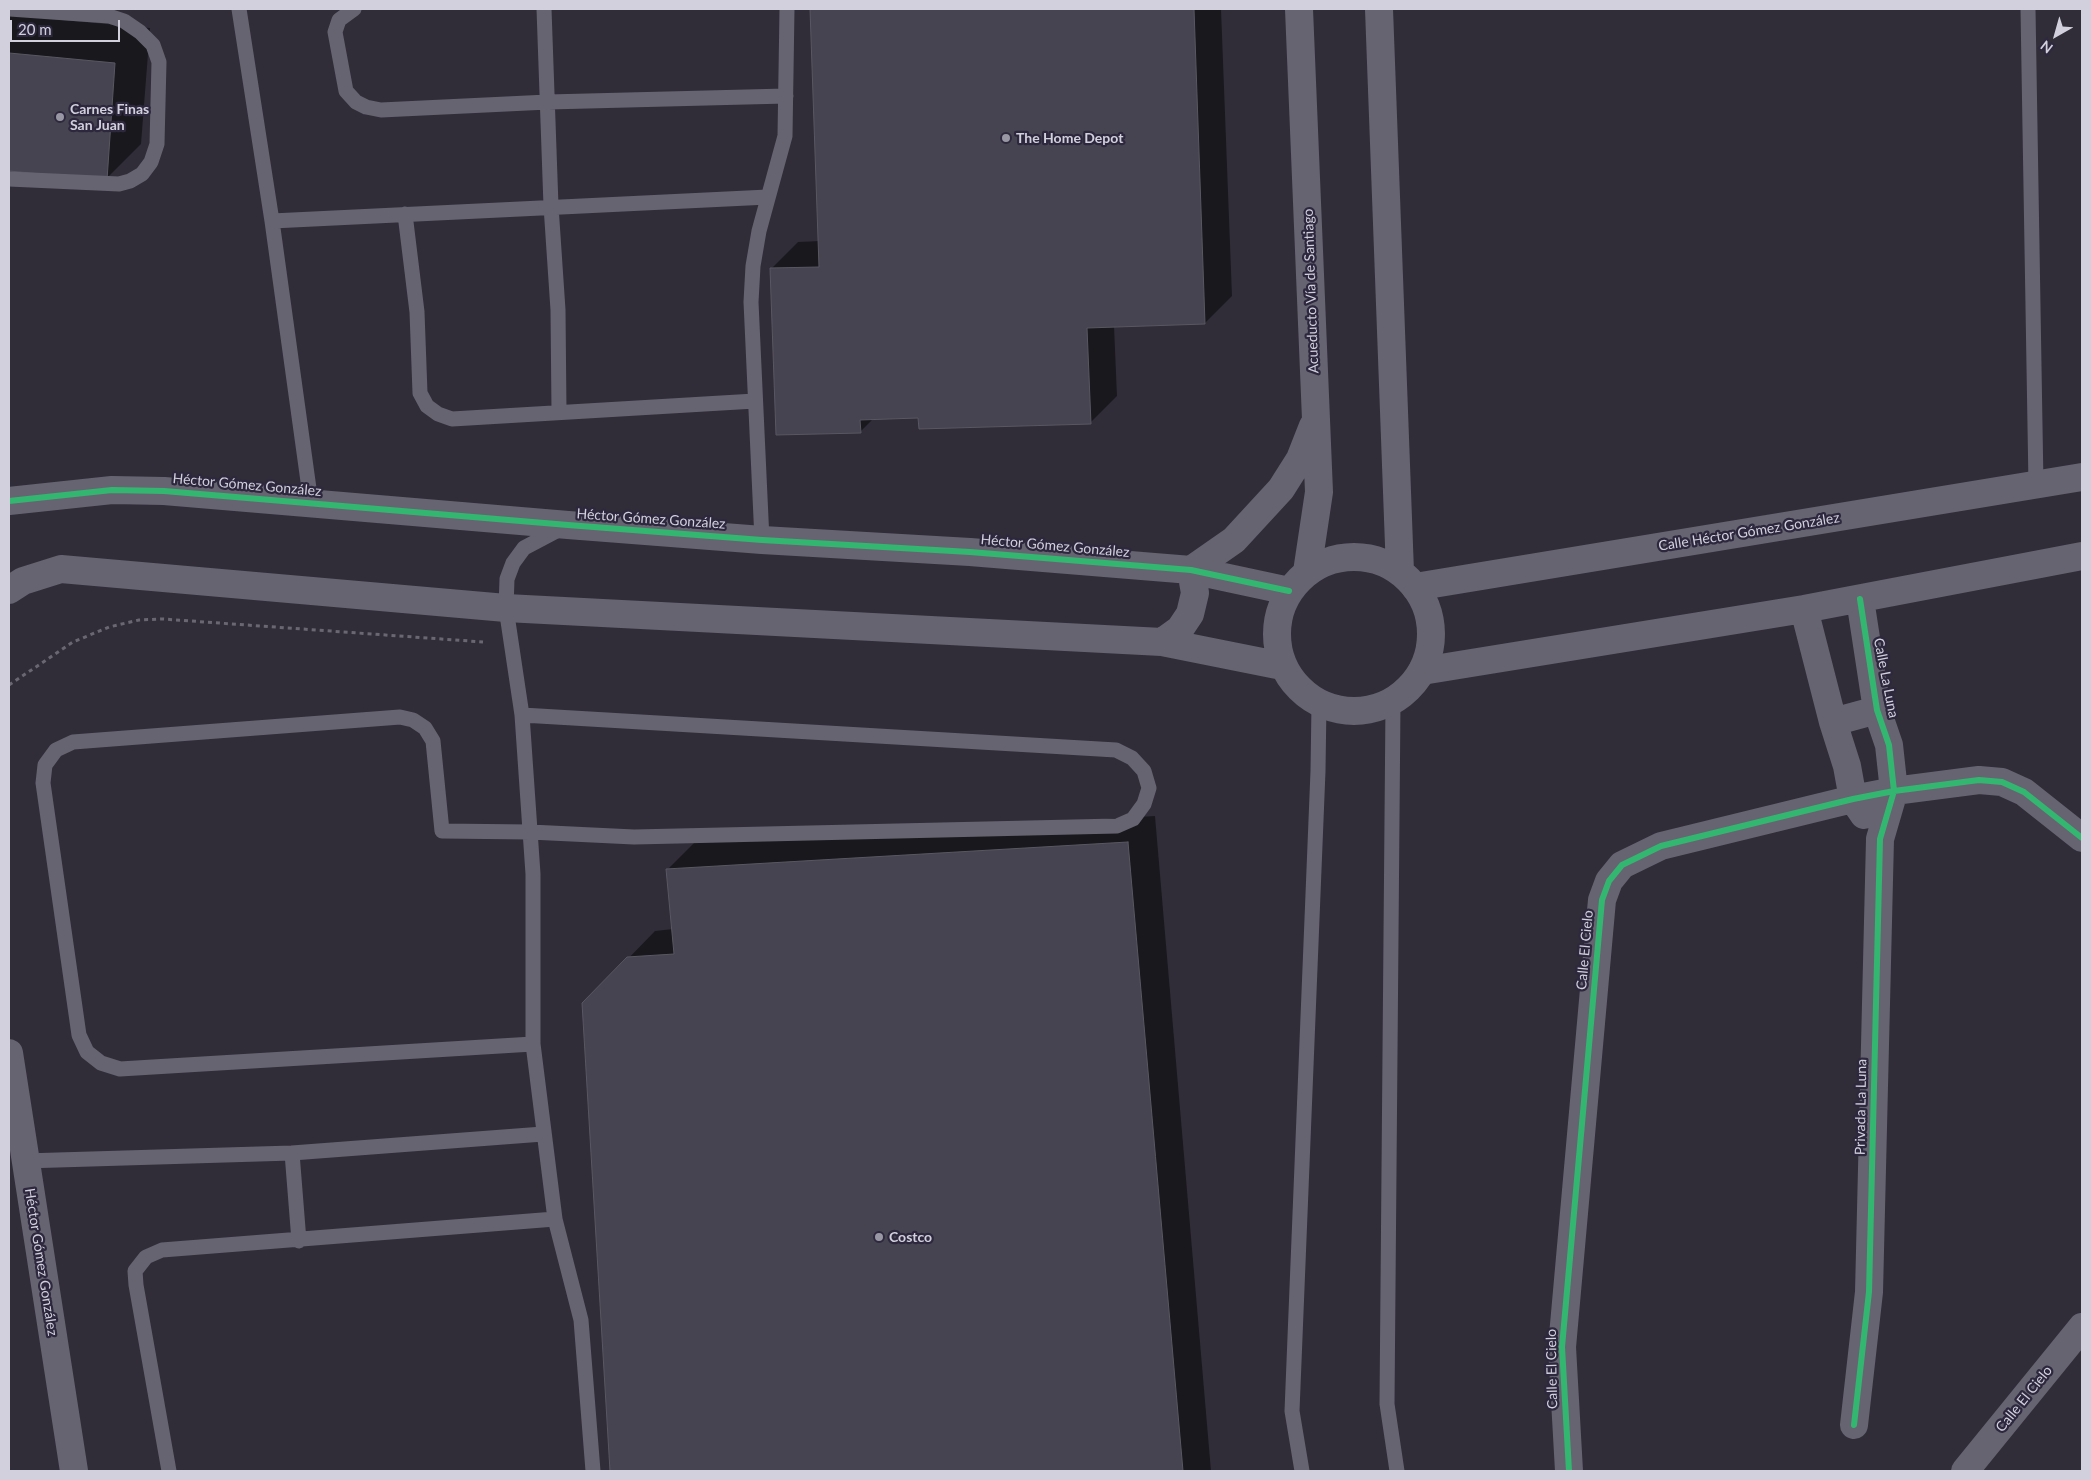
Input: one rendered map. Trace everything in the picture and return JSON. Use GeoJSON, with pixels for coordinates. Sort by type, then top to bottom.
{"type":"FeatureCollection","features":[{"type":"Feature","properties":{"kind":"street","name":"Acueducto Vía de Santiago"},"geometry":{"type":"LineString","coordinates":[[1298,581],[1320,492],[1299,9]]}},
{"type":"Feature","properties":{"kind":"street"},"geometry":{"type":"LineString","coordinates":[[1379,9],[1408,580]]}},
{"type":"Feature","properties":{"kind":"street"},"geometry":{"type":"LineString","coordinates":[[1162,642],[1180,629],[1190,614],[1194,593],[1191,570],[1234,540],[1281,489],[1300,459],[1316,418]]}},
{"type":"Feature","properties":{"kind":"street","name":"Calle Héctor Gómez González"},"geometry":{"type":"LineString","coordinates":[[1408,580],[2082,477]]}},
{"type":"Feature","properties":{"kind":"street","name":"Héctor Gómez González"},"geometry":{"type":"LineString","coordinates":[[9,501],[112,490],[164,491],[762,540],[970,552],[1191,570],[1298,581]]}},
{"type":"Feature","properties":{"kind":"street"},"geometry":{"type":"LineString","coordinates":[[1354,556],[1378,561],[1408,580],[1428,613],[1431,643],[1422,671],[1410,689],[1393,702],[1369,711],[1343,712],[1319,704],[1298,688],[1282,666],[1276,640],[1278,614],[1298,581],[1329,560],[1354,556]]}},
{"type":"Feature","properties":{"kind":"street"},"geometry":{"type":"LineString","coordinates":[[1422,671],[1804,609],[2082,556]]}},
{"type":"Feature","properties":{"kind":"street"},"geometry":{"type":"LineString","coordinates":[[9,590],[23,581],[61,569],[506,608],[1162,642],[1282,666]]}},
{"type":"Feature","properties":{"kind":"street","name":"Calle La Luna"},"geometry":{"type":"LineString","coordinates":[[1860,599],[1877,710],[1889,746],[1894,791]]}},
{"type":"Feature","properties":{"kind":"street"},"geometry":{"type":"LineString","coordinates":[[1804,609],[1833,722],[1847,766],[1853,799],[1880,839]]}},
{"type":"Feature","properties":{"kind":"street"},"geometry":{"type":"LineString","coordinates":[[1833,722],[1877,710]]}},
{"type":"Feature","properties":{"kind":"street","name":"Calle El Cielo"},"geometry":{"type":"LineString","coordinates":[[1569,1471],[1562,1347],[1602,900],[1609,881],[1622,865],[1661,846],[1853,799],[1894,791],[1979,780],[2002,782],[2024,792],[2082,838]]}},
{"type":"Feature","properties":{"kind":"street","name":"Privada La Luna"},"geometry":{"type":"LineString","coordinates":[[1854,1425],[1869,1292],[1880,839],[1894,791]]}},
{"type":"Feature","properties":{"kind":"street","name":"Héctor Gómez González"},"geometry":{"type":"LineString","coordinates":[[9,1053],[24,1161],[74,1471]]}},
{"type":"Feature","properties":{"kind":"street","name":"Calle El Cielo"},"geometry":{"type":"LineString","coordinates":[[1965,1471],[2082,1327]]}},
{"type":"Feature","properties":{"kind":"lane"},"geometry":{"type":"LineString","coordinates":[[9,179],[119,184],[130,181],[142,174],[151,162],[157,144],[159,62],[153,45],[140,32],[124,21],[109,16],[10,9]]}},
{"type":"Feature","properties":{"kind":"lane"},"geometry":{"type":"LineString","coordinates":[[239,9],[272,221],[311,503]]}},
{"type":"Feature","properties":{"kind":"lane"},"geometry":{"type":"LineString","coordinates":[[354,9],[339,20],[335,32],[346,91],[356,102],[366,107],[381,110],[548,102],[786,96]]}},
{"type":"Feature","properties":{"kind":"lane"},"geometry":{"type":"LineString","coordinates":[[544,9],[551,206],[558,310],[559,411]]}},
{"type":"Feature","properties":{"kind":"lane"},"geometry":{"type":"LineString","coordinates":[[762,540],[754,401],[751,302],[753,266],[784,136],[788,9]]}},
{"type":"Feature","properties":{"kind":"lane"},"geometry":{"type":"LineString","coordinates":[[2028,9],[2036,485]]}},
{"type":"Feature","properties":{"kind":"lane"},"geometry":{"type":"LineString","coordinates":[[272,221],[768,197]]}},
{"type":"Feature","properties":{"kind":"lane"},"geometry":{"type":"LineString","coordinates":[[405,214],[417,312],[420,393],[427,406],[438,414],[452,419],[559,411],[754,401]]}},
{"type":"Feature","properties":{"kind":"lane"},"geometry":{"type":"LineString","coordinates":[[568,525],[536,540],[524,548],[518,555],[507,580],[506,608],[522,715],[530,832],[533,883],[533,1044],[555,1219],[581,1320],[593,1471]]}},
{"type":"Feature","properties":{"kind":"lane"},"geometry":{"type":"LineString","coordinates":[[1393,702],[1387,1404],[1397,1471]]}},
{"type":"Feature","properties":{"kind":"lane"},"geometry":{"type":"LineString","coordinates":[[1302,1471],[1292,1410],[1318,771],[1319,704]]}},
{"type":"Feature","properties":{"kind":"lane"},"geometry":{"type":"LineString","coordinates":[[522,715],[1116,750],[1132,758],[1144,771],[1149,788],[1144,804],[1133,819],[1117,826],[634,837],[530,832],[442,831],[433,741],[425,728],[413,720],[400,717],[73,742],[56,750],[45,765],[43,783],[79,1035],[87,1052],[101,1063],[120,1069],[533,1044]]}},
{"type":"Feature","properties":{"kind":"lane"},"geometry":{"type":"LineString","coordinates":[[24,1161],[292,1153],[543,1134]]}},
{"type":"Feature","properties":{"kind":"lane"},"geometry":{"type":"LineString","coordinates":[[292,1153],[299,1240]]}},
{"type":"Feature","properties":{"kind":"lane"},"geometry":{"type":"LineString","coordinates":[[168,1471],[136,1285],[135,1271],[146,1257],[162,1250],[555,1219]]}},
{"type":"Feature","properties":{"kind":"path"},"geometry":{"type":"LineString","coordinates":[[9,685],[73,642],[109,627],[139,620],[163,619],[512,644]]}},
{"type":"Feature","properties":{"kind":"building","name":"The Home Depot"},"geometry":{"type":"Polygon","coordinates":[[[810,9],[1194,9],[1205,324],[1087,328],[1091,424],[919,429],[918,418],[860,420],[861,433],[776,435],[770,268],[819,267],[810,9]]]}},
{"type":"Feature","properties":{"kind":"building","name":"Carnes Finas San Juan"},"geometry":{"type":"Polygon","coordinates":[[[9,53],[115,63],[107,180],[9,171],[9,53]]]}},
{"type":"Feature","properties":{"kind":"building","name":"Costco"},"geometry":{"type":"Polygon","coordinates":[[[1128,842],[1183,1471],[610,1471],[582,1003],[627,957],[674,954],[666,869],[1128,842]]]}},
{"type":"Feature","properties":{"kind":"cycle path"},"geometry":{"type":"LineString","coordinates":[[9,501],[112,490],[164,491],[762,540],[970,552],[1191,570],[1289,591]]}},
{"type":"Feature","properties":{"kind":"cycle path"},"geometry":{"type":"LineString","coordinates":[[1854,1425],[1869,1292],[1880,839],[1894,791],[1889,745],[1877,710],[1860,599]]}},
{"type":"Feature","properties":{"kind":"cycle path"},"geometry":{"type":"LineString","coordinates":[[1569,1471],[1562,1347],[1602,900],[1609,881],[1622,865],[1661,846],[1853,799],[1894,791],[1979,780],[2002,782],[2024,792],[2082,838]]}},
{"type":"Feature","properties":{"kind":"place","name":"Carnes Finas San Juan"},"geometry":{"type":"Point","coordinates":[60,117]}},
{"type":"Feature","properties":{"kind":"place","name":"The Home Depot"},"geometry":{"type":"Point","coordinates":[1006,138]}},
{"type":"Feature","properties":{"kind":"place","name":"Costco"},"geometry":{"type":"Point","coordinates":[879,1237]}}]}
